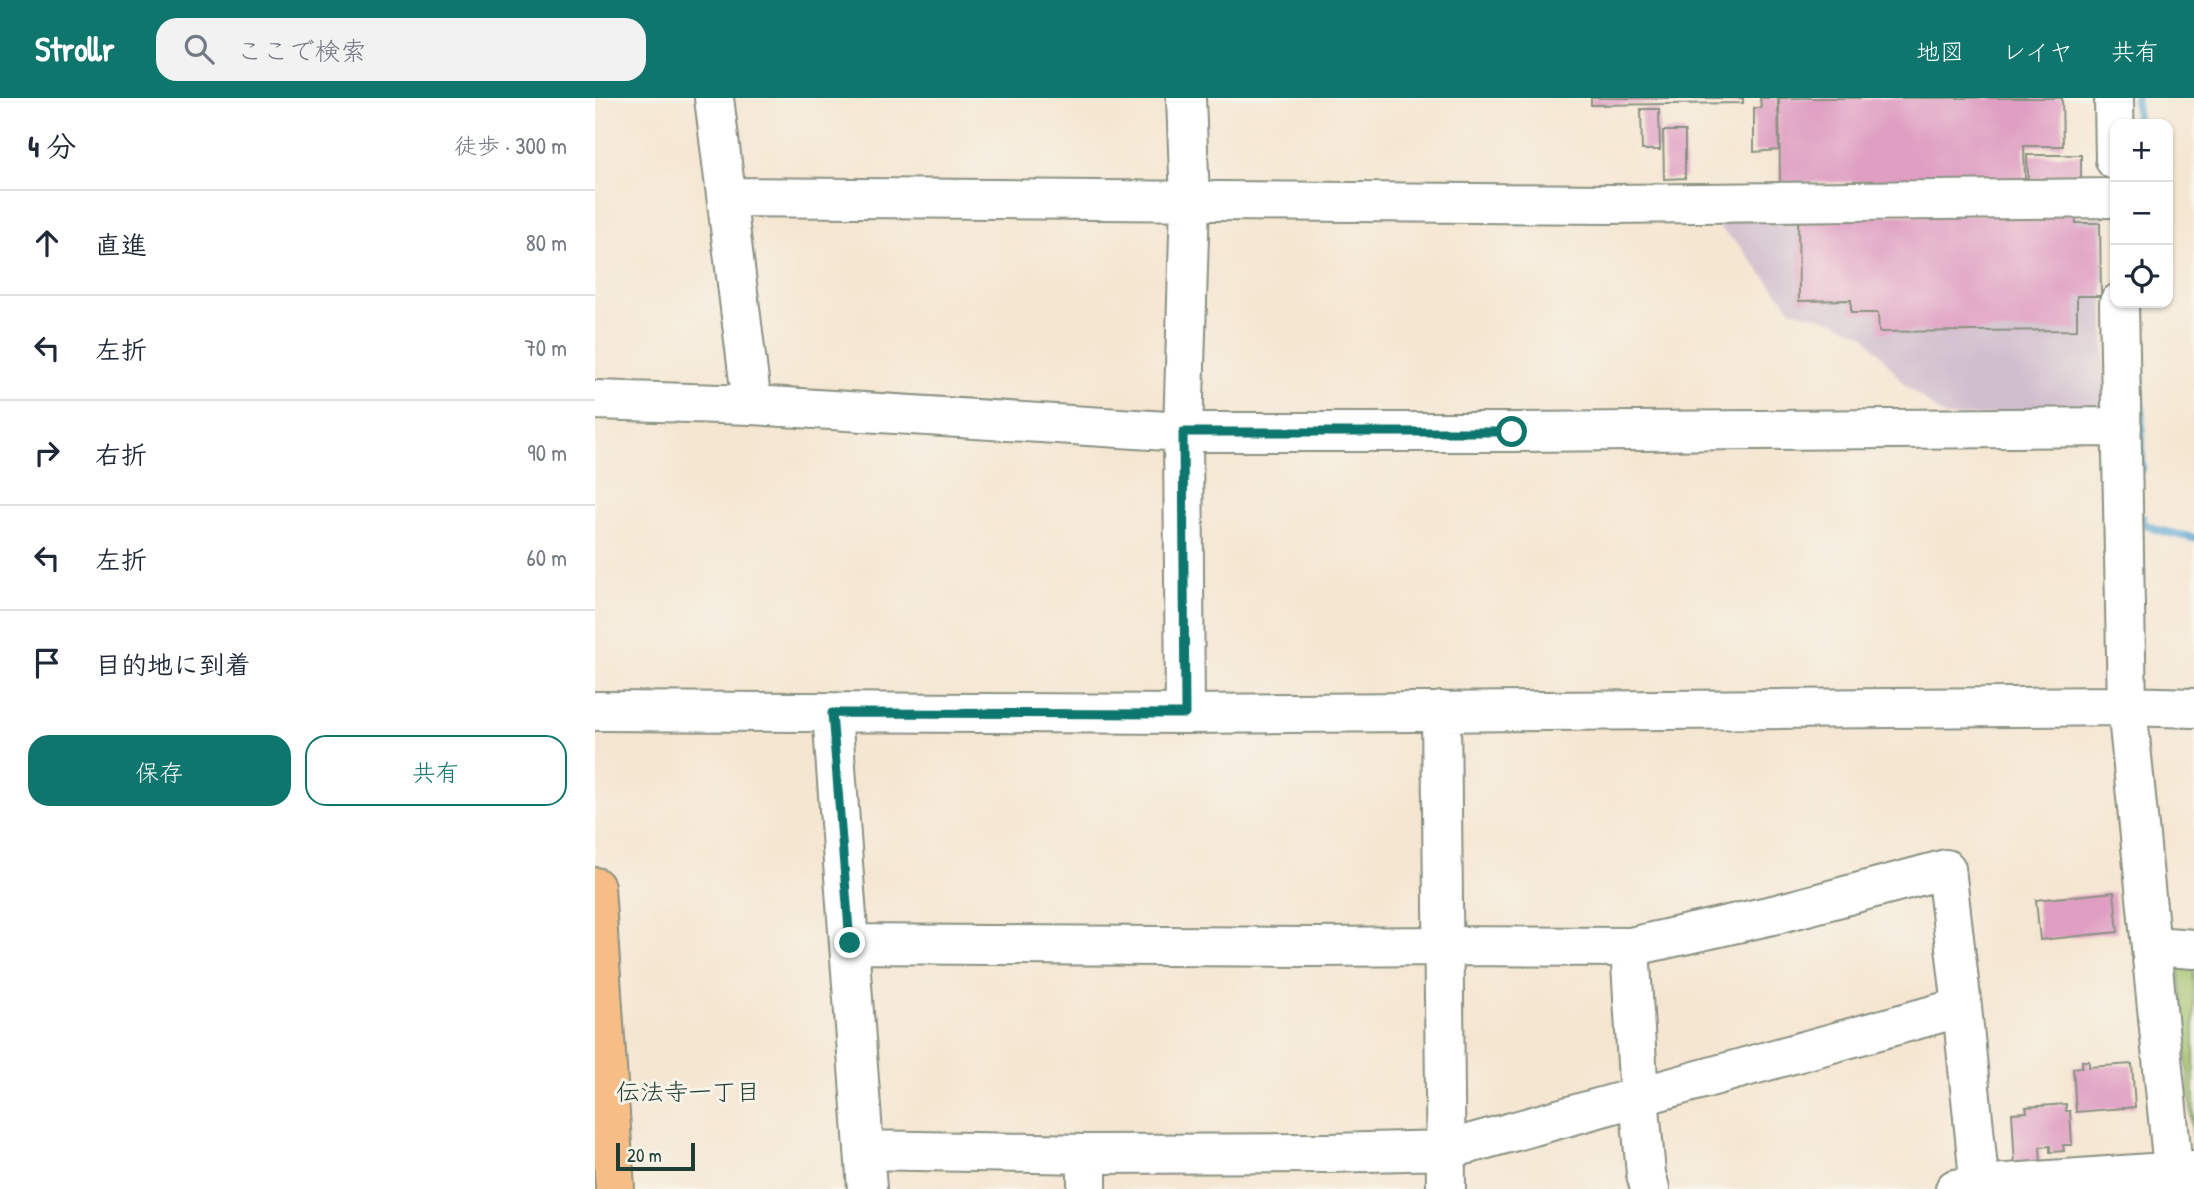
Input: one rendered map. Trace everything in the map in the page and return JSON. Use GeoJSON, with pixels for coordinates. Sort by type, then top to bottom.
{"type":"FeatureCollection","features":[{"type":"Feature","properties":{"kind":"main road"},"geometry":{"type":"LineString","coordinates":[[595,889],[615,1189]]}},
{"type":"Feature","properties":{"kind":"street"},"geometry":{"type":"LineString","coordinates":[[714,98],[752,405]]}},
{"type":"Feature","properties":{"kind":"street"},"geometry":{"type":"LineString","coordinates":[[1185,714],[1183,432],[1190,201],[1187,98]]}},
{"type":"Feature","properties":{"kind":"street"},"geometry":{"type":"LineString","coordinates":[[2114,98],[2114,119]]}},
{"type":"Feature","properties":{"kind":"street"},"geometry":{"type":"LineString","coordinates":[[727,197],[1611,204],[2110,198]]}},
{"type":"Feature","properties":{"kind":"street"},"geometry":{"type":"LineString","coordinates":[[850,943],[1630,947],[1777,914],[1946,869],[1962,1007],[1971,1187],[2181,1177],[2152,946],[2127,706],[2119,308]]}},
{"type":"Feature","properties":{"kind":"street"},"geometry":{"type":"LineString","coordinates":[[595,400],[752,405],[1183,432],[2122,427]]}},
{"type":"Feature","properties":{"kind":"street"},"geometry":{"type":"LineString","coordinates":[[595,711],[1185,714],[2127,706],[2194,708]]}},
{"type":"Feature","properties":{"kind":"street"},"geometry":{"type":"LineString","coordinates":[[1441,711],[1446,1189]]}},
{"type":"Feature","properties":{"kind":"street"},"geometry":{"type":"LineString","coordinates":[[832,713],[867,1189]]}},
{"type":"Feature","properties":{"kind":"street"},"geometry":{"type":"LineString","coordinates":[[2152,946],[2194,949]]}},
{"type":"Feature","properties":{"kind":"street"},"geometry":{"type":"LineString","coordinates":[[1630,947],[1639,1097],[1646,1174],[1650,1189]]}},
{"type":"Feature","properties":{"kind":"street"},"geometry":{"type":"LineString","coordinates":[[864,1150],[1087,1172],[1328,1153],[1447,1150],[1962,1007]]}},
{"type":"Feature","properties":{"kind":"shaded area"},"geometry":{"type":"Polygon","coordinates":[[[1706,216],[2103,217],[2105,409],[1945,417],[1905,384],[1864,335],[1832,320],[1792,310],[1739,245],[1706,216]]]}},
{"type":"Feature","properties":{"kind":"green space"},"geometry":{"type":"Polygon","coordinates":[[[2187,961],[2194,962],[2194,1151],[2179,969],[2187,961]]]}},
{"type":"Feature","properties":{"kind":"building"},"geometry":{"type":"Polygon","coordinates":[[[1591,98],[1743,98],[1743,103],[1591,105],[1591,98]]]}},
{"type":"Feature","properties":{"kind":"building"},"geometry":{"type":"Polygon","coordinates":[[[1760,98],[1778,98],[1779,150],[1754,152],[1754,108],[1761,108],[1760,98]]]}},
{"type":"Feature","properties":{"kind":"building"},"geometry":{"type":"Polygon","coordinates":[[[1779,98],[2062,98],[2063,146],[2024,146],[2025,180],[1780,183],[1779,98]]]}},
{"type":"Feature","properties":{"kind":"building"},"geometry":{"type":"Polygon","coordinates":[[[1641,109],[1659,109],[1660,150],[1642,150],[1641,109]]]}},
{"type":"Feature","properties":{"kind":"building"},"geometry":{"type":"Polygon","coordinates":[[[1663,131],[1685,131],[1685,178],[1664,179],[1663,131]]]}},
{"type":"Feature","properties":{"kind":"building"},"geometry":{"type":"Polygon","coordinates":[[[2027,155],[2081,155],[2081,179],[2028,179],[2027,155]]]}},
{"type":"Feature","properties":{"kind":"building"},"geometry":{"type":"Polygon","coordinates":[[[2075,213],[2076,223],[2100,223],[2101,296],[2077,296],[2077,330],[1879,332],[1878,313],[1851,313],[1851,300],[1799,301],[1798,216],[2075,213]]]}},
{"type":"Feature","properties":{"kind":"building"},"geometry":{"type":"Polygon","coordinates":[[[2114,892],[2118,932],[2040,940],[2036,900],[2114,892]]]}},
{"type":"Feature","properties":{"kind":"building"},"geometry":{"type":"Polygon","coordinates":[[[2082,1061],[2089,1061],[2089,1067],[2132,1064],[2135,1107],[2076,1112],[2073,1068],[2082,1067],[2082,1061]]]}},
{"type":"Feature","properties":{"kind":"building"},"geometry":{"type":"Polygon","coordinates":[[[2066,1104],[2066,1111],[2070,1111],[2072,1145],[2063,1145],[2064,1151],[2050,1152],[2050,1146],[2040,1147],[2041,1163],[2015,1165],[2012,1113],[2027,1112],[2026,1107],[2066,1104]]]}},
{"type":"Feature","properties":{"kind":"waterway"},"geometry":{"type":"LineString","coordinates":[[2136,98],[2137,119]]}},
{"type":"Feature","properties":{"kind":"waterway"},"geometry":{"type":"LineString","coordinates":[[2140,308],[2142,469]]}},
{"type":"Feature","properties":{"kind":"waterway"},"geometry":{"type":"LineString","coordinates":[[2143,518],[2143,523],[2157,530],[2194,538]]}},
{"type":"Feature","properties":{"kind":"district","name":"伝法寺一丁目"},"geometry":{"type":"Point","coordinates":[688,1091]}},
{"type":"Feature","properties":{"kind":"route"},"geometry":{"type":"LineString","coordinates":[[850,943],[832,713],[1185,714],[1183,432],[1512,432]]}}]}
